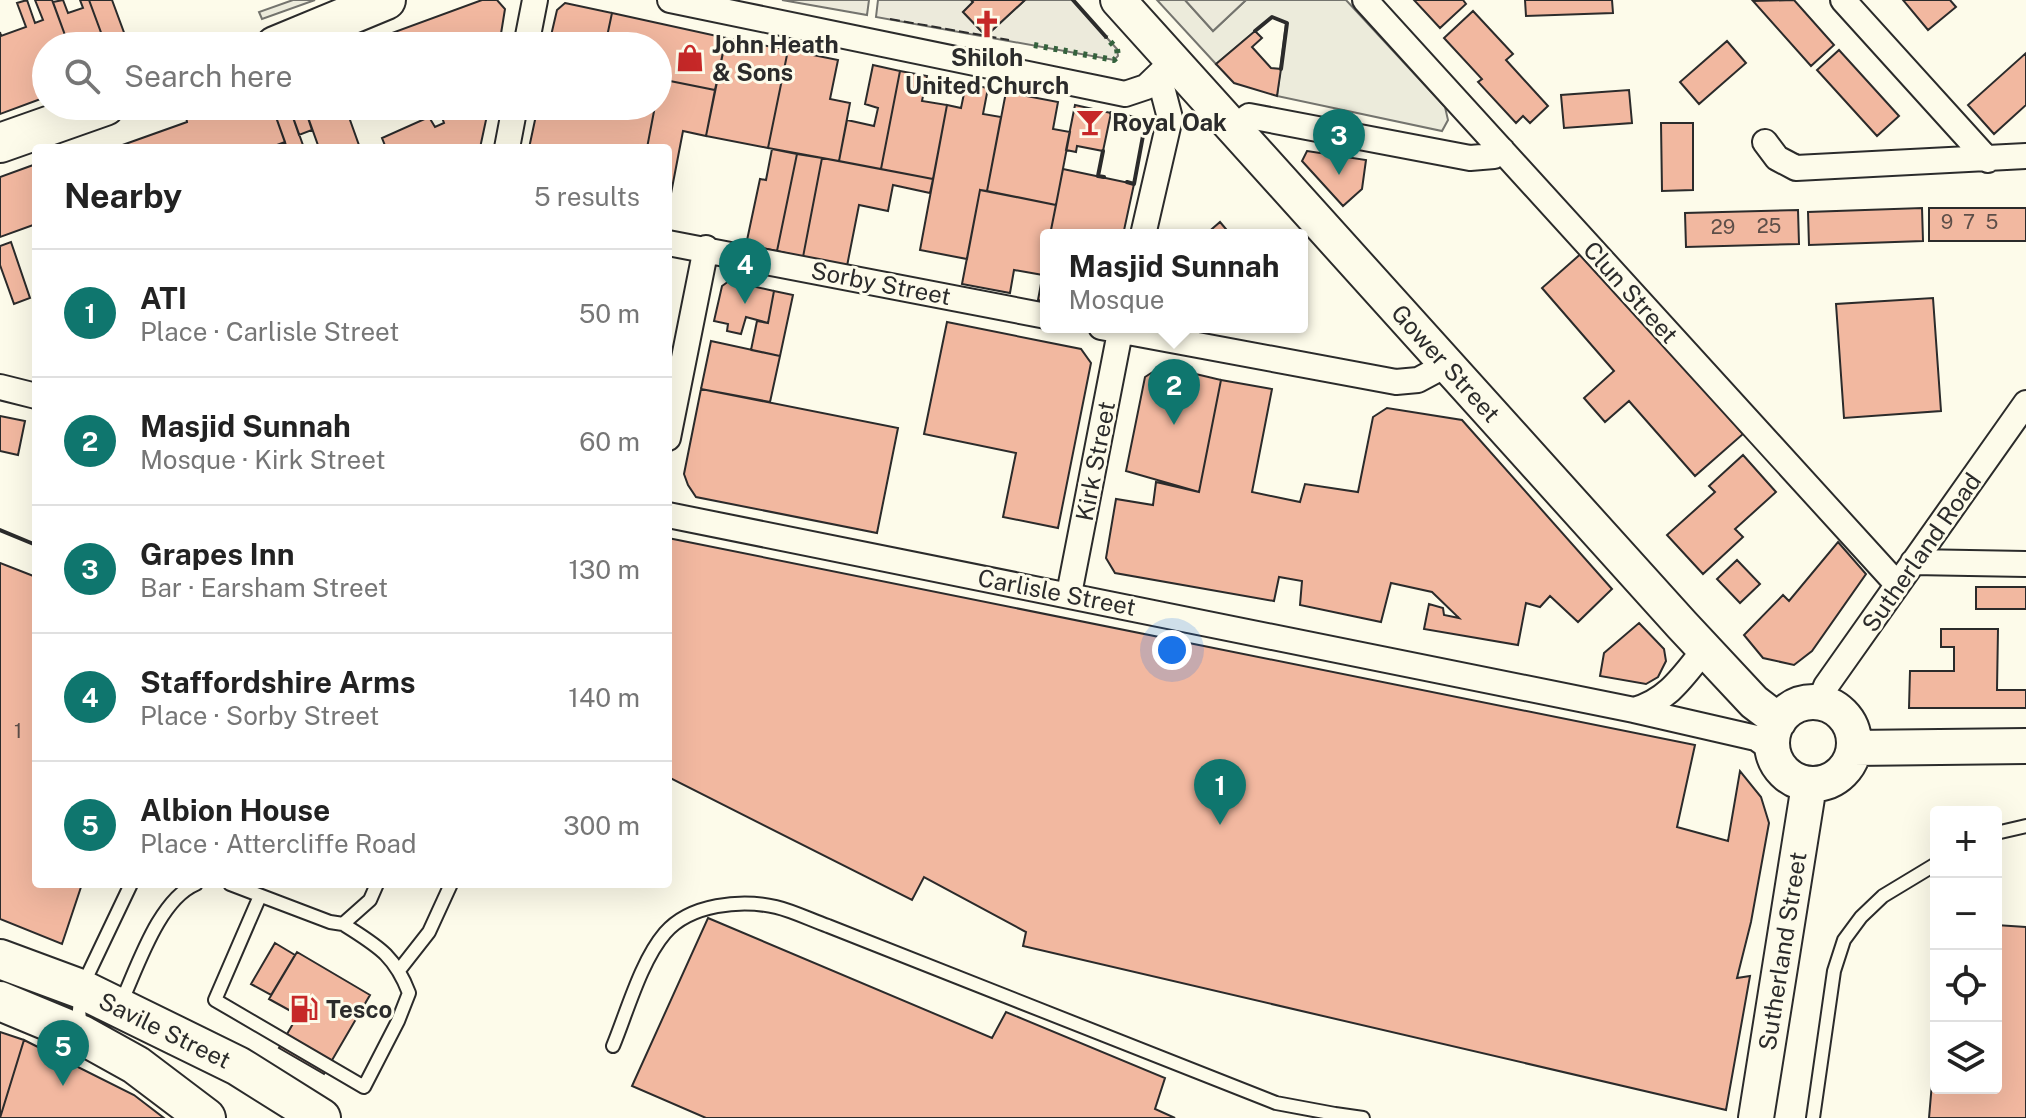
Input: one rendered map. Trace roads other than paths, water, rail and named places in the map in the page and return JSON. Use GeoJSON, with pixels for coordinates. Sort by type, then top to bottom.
{"type":"FeatureCollection","features":[{"type":"Feature","properties":{"kind":"main road"},"geometry":{"type":"LineString","coordinates":[[309,32],[386,0]]}},
{"type":"Feature","properties":{"kind":"main road","name":"Gower Street"},"geometry":{"type":"LineString","coordinates":[[1118,0],[1166,68],[1233,128],[1754,702],[1776,735]]}},
{"type":"Feature","properties":{"kind":"main road"},"geometry":{"type":"LineString","coordinates":[[0,143],[65,120]]}},
{"type":"Feature","properties":{"kind":"main road"},"geometry":{"type":"LineString","coordinates":[[1819,703],[1831,706],[1849,723],[1854,748],[1849,763],[1839,775],[1825,783],[1809,785],[1796,781],[1777,763],[1776,735],[1798,705],[1819,703]]}},
{"type":"Feature","properties":{"kind":"main road"},"geometry":{"type":"LineString","coordinates":[[1854,748],[2026,746]]}},
{"type":"Feature","properties":{"kind":"main road","name":"Sutherland Street"},"geometry":{"type":"LineString","coordinates":[[1756,1114],[1809,785]]}},
{"type":"Feature","properties":{"kind":"main road","name":"Savile Street"},"geometry":{"type":"LineString","coordinates":[[0,959],[81,989],[100,1022]]}},
{"type":"Feature","properties":{"kind":"main road","name":"Savile Street"},"geometry":{"type":"LineString","coordinates":[[0,1001],[100,1022],[238,1066],[321,1118]]}},
{"type":"Feature","properties":{"kind":"main road"},"geometry":{"type":"LineString","coordinates":[[100,1022],[136,1065],[206,1118]]}},
{"type":"Feature","properties":{"kind":"street"},"geometry":{"type":"LineString","coordinates":[[529,32],[535,0]]}},
{"type":"Feature","properties":{"kind":"street"},"geometry":{"type":"LineString","coordinates":[[670,0],[1125,94],[1146,87],[1166,68]]}},
{"type":"Feature","properties":{"kind":"street","name":"Clun Street"},"geometry":{"type":"LineString","coordinates":[[1365,0],[1897,584]]}},
{"type":"Feature","properties":{"kind":"street"},"geometry":{"type":"LineString","coordinates":[[1843,0],[1988,160]]}},
{"type":"Feature","properties":{"kind":"street"},"geometry":{"type":"LineString","coordinates":[[1144,229],[1170,118],[1166,68]]}},
{"type":"Feature","properties":{"kind":"street"},"geometry":{"type":"LineString","coordinates":[[1233,128],[1249,116],[1470,158],[1494,156],[1502,150]]}},
{"type":"Feature","properties":{"kind":"street"},"geometry":{"type":"LineString","coordinates":[[508,144],[512,120]]}},
{"type":"Feature","properties":{"kind":"street"},"geometry":{"type":"LineString","coordinates":[[1765,142],[1777,158],[1796,168],[2026,156]]}},
{"type":"Feature","properties":{"kind":"street","name":"Sorby Street"},"geometry":{"type":"LineString","coordinates":[[672,244],[1040,315]]}},
{"type":"Feature","properties":{"kind":"street"},"geometry":{"type":"LineString","coordinates":[[672,418],[706,248]]}},
{"type":"Feature","properties":{"kind":"street","name":"Kirk Street"},"geometry":{"type":"LineString","coordinates":[[1069,594],[1113,333]]}},
{"type":"Feature","properties":{"kind":"street"},"geometry":{"type":"LineString","coordinates":[[1140,333],[1396,382],[1418,380],[1448,364]]}},
{"type":"Feature","properties":{"kind":"street"},"geometry":{"type":"LineString","coordinates":[[0,387],[32,391]]}},
{"type":"Feature","properties":{"kind":"street","name":"Sutherland Road"},"geometry":{"type":"LineString","coordinates":[[1819,703],[1826,686],[2026,403]]}},
{"type":"Feature","properties":{"kind":"street","name":"Carlisle Street"},"geometry":{"type":"LineString","coordinates":[[672,516],[1069,594],[1756,738],[1776,735]]}},
{"type":"Feature","properties":{"kind":"street"},"geometry":{"type":"LineString","coordinates":[[1913,562],[2026,564]]}},
{"type":"Feature","properties":{"kind":"street"},"geometry":{"type":"LineString","coordinates":[[1634,710],[1647,707],[1673,690],[1705,649]]}},
{"type":"Feature","properties":{"kind":"lane"},"geometry":{"type":"LineString","coordinates":[[2002,832],[2026,826]]}},
{"type":"Feature","properties":{"kind":"lane"},"geometry":{"type":"LineString","coordinates":[[1813,1118],[1834,971],[1844,940],[1861,917],[1883,896],[1930,868]]}},
{"type":"Feature","properties":{"kind":"lane"},"geometry":{"type":"LineString","coordinates":[[81,989],[129,888]]}},
{"type":"Feature","properties":{"kind":"lane"},"geometry":{"type":"LineString","coordinates":[[100,1022],[165,913],[186,888]]}},
{"type":"Feature","properties":{"kind":"lane"},"geometry":{"type":"LineString","coordinates":[[240,888],[330,922],[343,924],[380,948],[400,969],[409,993],[364,1087],[215,1000],[260,896]]}},
{"type":"Feature","properties":{"kind":"lane"},"geometry":{"type":"LineString","coordinates":[[343,924],[370,900],[375,888]]}},
{"type":"Feature","properties":{"kind":"lane"},"geometry":{"type":"LineString","coordinates":[[400,969],[429,932],[449,888]]}},
{"type":"Feature","properties":{"kind":"lane"},"geometry":{"type":"LineString","coordinates":[[613,1046],[646,966],[666,932],[691,914],[717,906],[745,904],[776,907],[828,926],[1276,1103],[1330,1116],[1363,1118]]}},
{"type":"Feature","properties":{"kind":"place","name":"Shiloh United Church"},"geometry":{"type":"Point","coordinates":[987,24]}},
{"type":"Feature","properties":{"kind":"place","name":"John Heath & Sons"},"geometry":{"type":"Point","coordinates":[690,58]}},
{"type":"Feature","properties":{"kind":"place","name":"Royal Oak"},"geometry":{"type":"Point","coordinates":[1090,122]}},
{"type":"Feature","properties":{"kind":"place","name":"Grapes Inn"},"geometry":{"type":"Point","coordinates":[1339,175]}},
{"type":"Feature","properties":{"kind":"place","name":"Staffordshire Arms"},"geometry":{"type":"Point","coordinates":[745,304]}},
{"type":"Feature","properties":{"kind":"place","name":"Masjid Sunnah"},"geometry":{"type":"Point","coordinates":[1174,425]}},
{"type":"Feature","properties":{"kind":"place","name":"ATI"},"geometry":{"type":"Point","coordinates":[1220,825]}},
{"type":"Feature","properties":{"kind":"place","name":"Tesco"},"geometry":{"type":"Point","coordinates":[304,1009]}},
{"type":"Feature","properties":{"kind":"place","name":"Albion House"},"geometry":{"type":"Point","coordinates":[63,1086]}}]}
